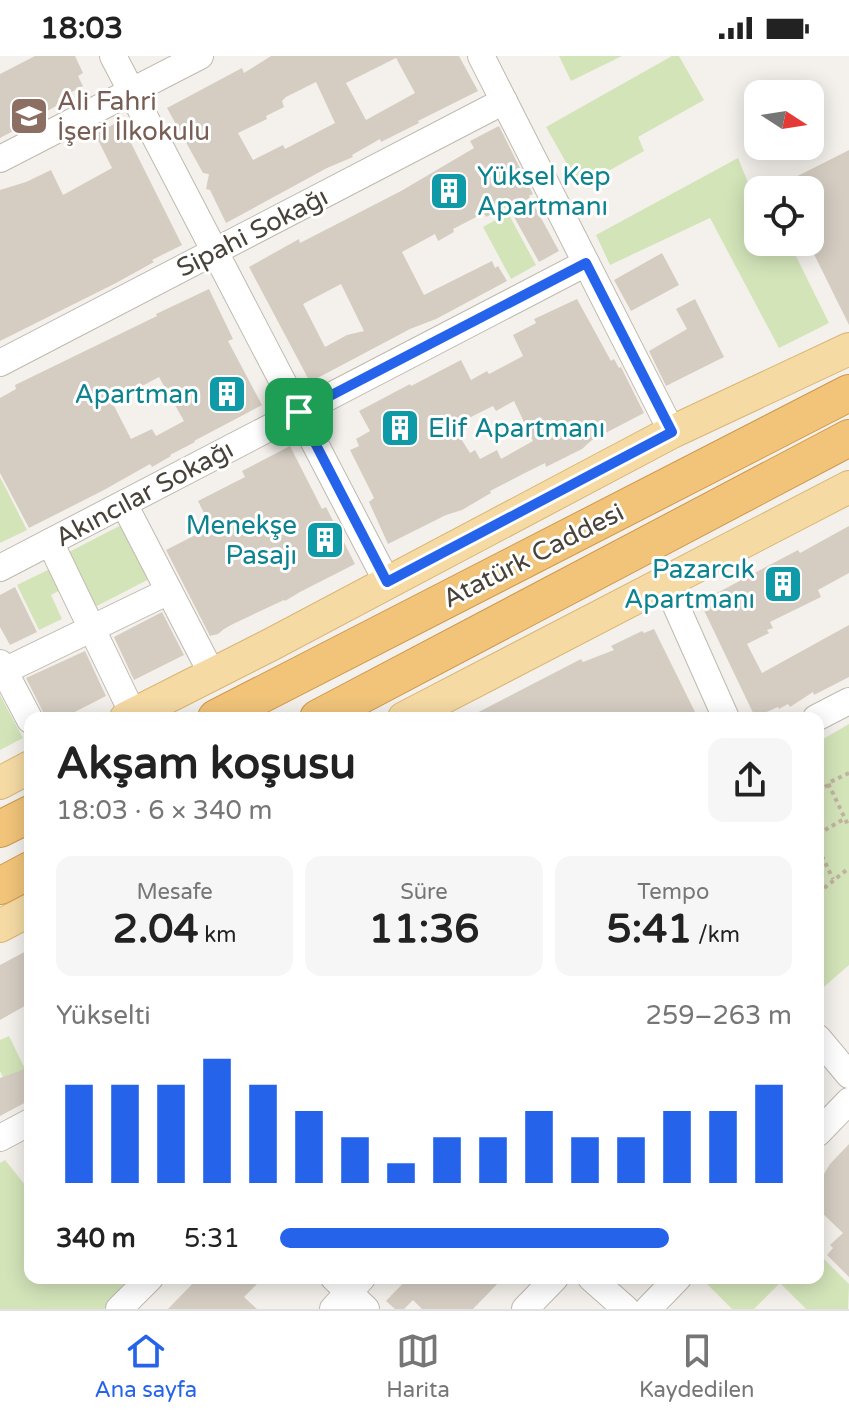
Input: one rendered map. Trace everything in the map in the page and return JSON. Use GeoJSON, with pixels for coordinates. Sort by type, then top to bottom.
{"type":"FeatureCollection","features":[{"type":"Feature","properties":{"kind":"highway","name":"Atatürk Caddesi"},"geometry":{"type":"LineString","coordinates":[[228,712],[849,393]]}},
{"type":"Feature","properties":{"kind":"highway","name":"Atatürk Caddesi"},"geometry":{"type":"LineString","coordinates":[[329,712],[849,438]]}},
{"type":"Feature","properties":{"kind":"highway"},"geometry":{"type":"LineString","coordinates":[[0,829],[24,817]]}},
{"type":"Feature","properties":{"kind":"highway"},"geometry":{"type":"LineString","coordinates":[[0,886],[24,873]]}},
{"type":"Feature","properties":{"kind":"main road","name":"Atatürk Caddesi"},"geometry":{"type":"LineString","coordinates":[[137,712],[672,432],[849,349]]}},
{"type":"Feature","properties":{"kind":"main road"},"geometry":{"type":"LineString","coordinates":[[415,712],[849,487]]}},
{"type":"Feature","properties":{"kind":"main road"},"geometry":{"type":"LineString","coordinates":[[0,783],[24,770]]}},
{"type":"Feature","properties":{"kind":"main road"},"geometry":{"type":"LineString","coordinates":[[0,926],[24,913]]}},
{"type":"Feature","properties":{"kind":"street"},"geometry":{"type":"LineString","coordinates":[[113,56],[387,582]]}},
{"type":"Feature","properties":{"kind":"street"},"geometry":{"type":"LineString","coordinates":[[0,159],[200,56]]}},
{"type":"Feature","properties":{"kind":"street"},"geometry":{"type":"LineString","coordinates":[[481,56],[672,432]]}},
{"type":"Feature","properties":{"kind":"street","name":"Sipahi Sokağı"},"geometry":{"type":"LineString","coordinates":[[0,363],[504,101]]}},
{"type":"Feature","properties":{"kind":"street","name":"Akıncılar Sokağı"},"geometry":{"type":"LineString","coordinates":[[0,568],[586,263]]}},
{"type":"Feature","properties":{"kind":"street"},"geometry":{"type":"LineString","coordinates":[[124,504],[212,674]]}},
{"type":"Feature","properties":{"kind":"street"},"geometry":{"type":"LineString","coordinates":[[50,542],[92,628],[127,712]]}},
{"type":"Feature","properties":{"kind":"street"},"geometry":{"type":"LineString","coordinates":[[665,581],[723,712]]}},
{"type":"Feature","properties":{"kind":"street"},"geometry":{"type":"LineString","coordinates":[[26,712],[2,667],[169,591]]}},
{"type":"Feature","properties":{"kind":"street"},"geometry":{"type":"LineString","coordinates":[[824,714],[849,701]]}},
{"type":"Feature","properties":{"kind":"street"},"geometry":{"type":"LineString","coordinates":[[824,1045],[849,1075]]}},
{"type":"Feature","properties":{"kind":"street"},"geometry":{"type":"LineString","coordinates":[[824,1127],[849,1101]]}},
{"type":"Feature","properties":{"kind":"street"},"geometry":{"type":"LineString","coordinates":[[0,1138],[24,1125]]}},
{"type":"Feature","properties":{"kind":"street"},"geometry":{"type":"LineString","coordinates":[[119,1309],[144,1284]]}},
{"type":"Feature","properties":{"kind":"street"},"geometry":{"type":"LineString","coordinates":[[525,1309],[549,1284]]}},
{"type":"Feature","properties":{"kind":"street"},"geometry":{"type":"LineString","coordinates":[[598,1284],[626,1309]]}},
{"type":"Feature","properties":{"kind":"street"},"geometry":{"type":"LineString","coordinates":[[648,1309],[672,1284]]}},
{"type":"Feature","properties":{"kind":"path"},"geometry":{"type":"LineString","coordinates":[[824,787],[849,773]]}},
{"type":"Feature","properties":{"kind":"path"},"geometry":{"type":"LineString","coordinates":[[828,785],[849,827]]}},
{"type":"Feature","properties":{"kind":"path"},"geometry":{"type":"LineString","coordinates":[[824,831],[845,819]]}},
{"type":"Feature","properties":{"kind":"path"},"geometry":{"type":"LineString","coordinates":[[824,860],[834,881]]}},
{"type":"Feature","properties":{"kind":"path"},"geometry":{"type":"LineString","coordinates":[[824,888],[849,868]]}},
{"type":"Feature","properties":{"kind":"green space"},"geometry":{"type":"Polygon","coordinates":[[[559,56],[622,56],[571,81],[559,56]]]}},
{"type":"Feature","properties":{"kind":"green space"},"geometry":{"type":"Polygon","coordinates":[[[672,56],[679,56],[704,100],[638,137],[644,151],[580,187],[546,127],[672,56]]]}},
{"type":"Feature","properties":{"kind":"green space"},"geometry":{"type":"Polygon","coordinates":[[[738,158],[745,176],[744,256],[796,256],[829,323],[779,348],[710,218],[610,265],[596,235],[738,158]]]}},
{"type":"Feature","properties":{"kind":"green space"},"geometry":{"type":"Polygon","coordinates":[[[508,213],[536,265],[511,279],[483,227],[508,213]]]}},
{"type":"Feature","properties":{"kind":"green space"},"geometry":{"type":"Polygon","coordinates":[[[0,477],[27,530],[0,543],[0,477]]]}},
{"type":"Feature","properties":{"kind":"green space"},"geometry":{"type":"Polygon","coordinates":[[[129,521],[157,575],[95,607],[67,553],[129,521]]]}},
{"type":"Feature","properties":{"kind":"green space"},"geometry":{"type":"Polygon","coordinates":[[[56,566],[66,587],[51,595],[62,619],[39,630],[17,585],[56,566]]]}},
{"type":"Feature","properties":{"kind":"green space"},"geometry":{"type":"Polygon","coordinates":[[[0,695],[23,738],[0,750],[0,695]]]}},
{"type":"Feature","properties":{"kind":"green space"},"geometry":{"type":"Polygon","coordinates":[[[849,724],[849,965],[824,987],[824,739],[849,724]]]}},
{"type":"Feature","properties":{"kind":"green space"},"geometry":{"type":"Polygon","coordinates":[[[9,1036],[24,1067],[24,1090],[16,1104],[0,1071],[0,1040],[9,1036]]]}},
{"type":"Feature","properties":{"kind":"green space"},"geometry":{"type":"Polygon","coordinates":[[[5,1160],[24,1184],[24,1284],[127,1284],[104,1309],[0,1309],[0,1163],[5,1160]]]}},
{"type":"Feature","properties":{"kind":"green space"},"geometry":{"type":"Polygon","coordinates":[[[824,1259],[849,1284],[848,1309],[806,1309],[781,1284],[824,1284],[824,1259]]]}},
{"type":"Feature","properties":{"kind":"green space"},"geometry":{"type":"Polygon","coordinates":[[[707,1284],[779,1284],[754,1309],[732,1309],[707,1284]]]}},
{"type":"Feature","properties":{"kind":"building","name":"Ali Fahri İşeri İlkokulu"},"geometry":{"type":"Polygon","coordinates":[[[35,56],[75,56],[83,73],[78,76],[83,86],[58,99],[60,104],[0,138],[0,74],[35,56]]]}},
{"type":"Feature","properties":{"kind":"building"},"geometry":{"type":"Polygon","coordinates":[[[271,56],[459,56],[478,91],[381,142],[380,139],[353,157],[226,223],[210,190],[206,189],[209,174],[203,173],[167,108],[242,68],[244,73],[271,56]],[[396,58],[346,83],[366,120],[415,93],[396,58]],[[316,82],[286,97],[282,101],[284,107],[266,116],[267,119],[238,133],[253,160],[283,145],[285,149],[335,123],[316,82]]]}},
{"type":"Feature","properties":{"kind":"building"},"geometry":{"type":"Polygon","coordinates":[[[120,121],[182,245],[116,283],[0,341],[0,190],[51,170],[63,195],[112,168],[95,134],[120,121]]]}},
{"type":"Feature","properties":{"kind":"building"},"geometry":{"type":"Polygon","coordinates":[[[499,126],[533,194],[529,196],[559,251],[539,262],[508,206],[486,217],[484,213],[453,229],[454,232],[438,241],[435,234],[402,252],[424,295],[492,261],[507,281],[310,382],[249,267],[299,239],[300,243],[401,191],[474,148],[470,141],[499,126]],[[341,284],[303,304],[325,347],[347,335],[364,331],[341,284]]]}},
{"type":"Feature","properties":{"kind":"building"},"geometry":{"type":"Polygon","coordinates":[[[849,150],[849,325],[815,256],[824,256],[824,176],[798,176],[849,150]]]}},
{"type":"Feature","properties":{"kind":"building"},"geometry":{"type":"Polygon","coordinates":[[[662,253],[679,285],[631,311],[614,280],[662,253]]]}},
{"type":"Feature","properties":{"kind":"building"},"geometry":{"type":"Polygon","coordinates":[[[209,289],[233,339],[228,341],[262,405],[152,467],[150,464],[29,528],[0,473],[0,398],[16,389],[15,385],[209,289]],[[159,377],[112,402],[131,439],[152,429],[156,436],[184,421],[159,377]]]}},
{"type":"Feature","properties":{"kind":"building"},"geometry":{"type":"Polygon","coordinates":[[[577,299],[611,361],[614,359],[621,367],[644,413],[592,440],[582,449],[546,467],[545,463],[490,491],[462,510],[388,544],[369,502],[374,498],[350,450],[359,446],[356,439],[370,431],[359,411],[461,360],[471,380],[487,371],[489,374],[523,356],[513,335],[536,323],[534,319],[577,299]],[[514,401],[496,411],[493,406],[453,426],[470,453],[475,450],[480,459],[497,450],[501,459],[533,441],[514,401]]]}},
{"type":"Feature","properties":{"kind":"building"},"geometry":{"type":"Polygon","coordinates":[[[695,299],[724,357],[666,386],[649,351],[687,329],[676,309],[695,299]]]}},
{"type":"Feature","properties":{"kind":"building"},"geometry":{"type":"Polygon","coordinates":[[[290,446],[355,564],[210,636],[166,550],[211,527],[198,501],[245,477],[242,471],[290,446]]]}},
{"type":"Feature","properties":{"kind":"building"},"geometry":{"type":"Polygon","coordinates":[[[849,526],[849,573],[818,590],[821,597],[770,622],[773,628],[767,630],[769,633],[747,644],[762,673],[849,625],[849,677],[814,695],[813,692],[790,707],[788,704],[766,712],[753,712],[700,602],[798,550],[800,553],[849,526]]]}},
{"type":"Feature","properties":{"kind":"building"},"geometry":{"type":"Polygon","coordinates":[[[15,587],[37,632],[10,645],[0,627],[0,595],[15,587]]]}},
{"type":"Feature","properties":{"kind":"building"},"geometry":{"type":"Polygon","coordinates":[[[162,612],[184,655],[134,680],[114,637],[162,612]]]}},
{"type":"Feature","properties":{"kind":"building"},"geometry":{"type":"Polygon","coordinates":[[[654,629],[695,712],[479,712],[581,659],[583,662],[614,650],[611,646],[642,631],[654,629]]]}},
{"type":"Feature","properties":{"kind":"building"},"geometry":{"type":"Polygon","coordinates":[[[85,651],[106,696],[75,712],[43,712],[26,678],[85,651]]]}},
{"type":"Feature","properties":{"kind":"building"},"geometry":{"type":"Polygon","coordinates":[[[24,952],[24,1006],[0,1020],[0,965],[24,952]]]}},
{"type":"Feature","properties":{"kind":"building"},"geometry":{"type":"Polygon","coordinates":[[[24,1069],[24,1103],[0,1116],[0,1078],[24,1069]]]}},
{"type":"Feature","properties":{"kind":"building"},"geometry":{"type":"Polygon","coordinates":[[[849,1144],[849,1277],[827,1255],[833,1248],[830,1245],[843,1233],[824,1215],[824,1174],[849,1144]]]}},
{"type":"Feature","properties":{"kind":"building"},"geometry":{"type":"Polygon","coordinates":[[[192,1284],[257,1284],[244,1297],[257,1309],[168,1309],[192,1284]]]}},
{"type":"Feature","properties":{"kind":"building"},"geometry":{"type":"Polygon","coordinates":[[[402,1284],[497,1284],[473,1309],[422,1309],[413,1300],[404,1309],[395,1309],[386,1301],[402,1284]]]}},
{"type":"Feature","properties":{"kind":"place","name":"Ali Fahri İşeri İlkokulu"},"geometry":{"type":"Point","coordinates":[29,116]}},
{"type":"Feature","properties":{"kind":"place","name":"Yüksel Kep Apartmanı"},"geometry":{"type":"Point","coordinates":[449,191]}},
{"type":"Feature","properties":{"kind":"place","name":"Apartman"},"geometry":{"type":"Point","coordinates":[227,394]}},
{"type":"Feature","properties":{"kind":"place","name":"Elif Apartmanı"},"geometry":{"type":"Point","coordinates":[400,428]}},
{"type":"Feature","properties":{"kind":"place","name":"Menekşe Pasajı"},"geometry":{"type":"Point","coordinates":[325,540]}},
{"type":"Feature","properties":{"kind":"place","name":"Pazarcık Apartmanı"},"geometry":{"type":"Point","coordinates":[783,584]}},
{"type":"Feature","properties":{"kind":"route"},"geometry":{"type":"LineString","coordinates":[[586,263],[672,432],[387,582],[299,412],[586,263]]}}]}
